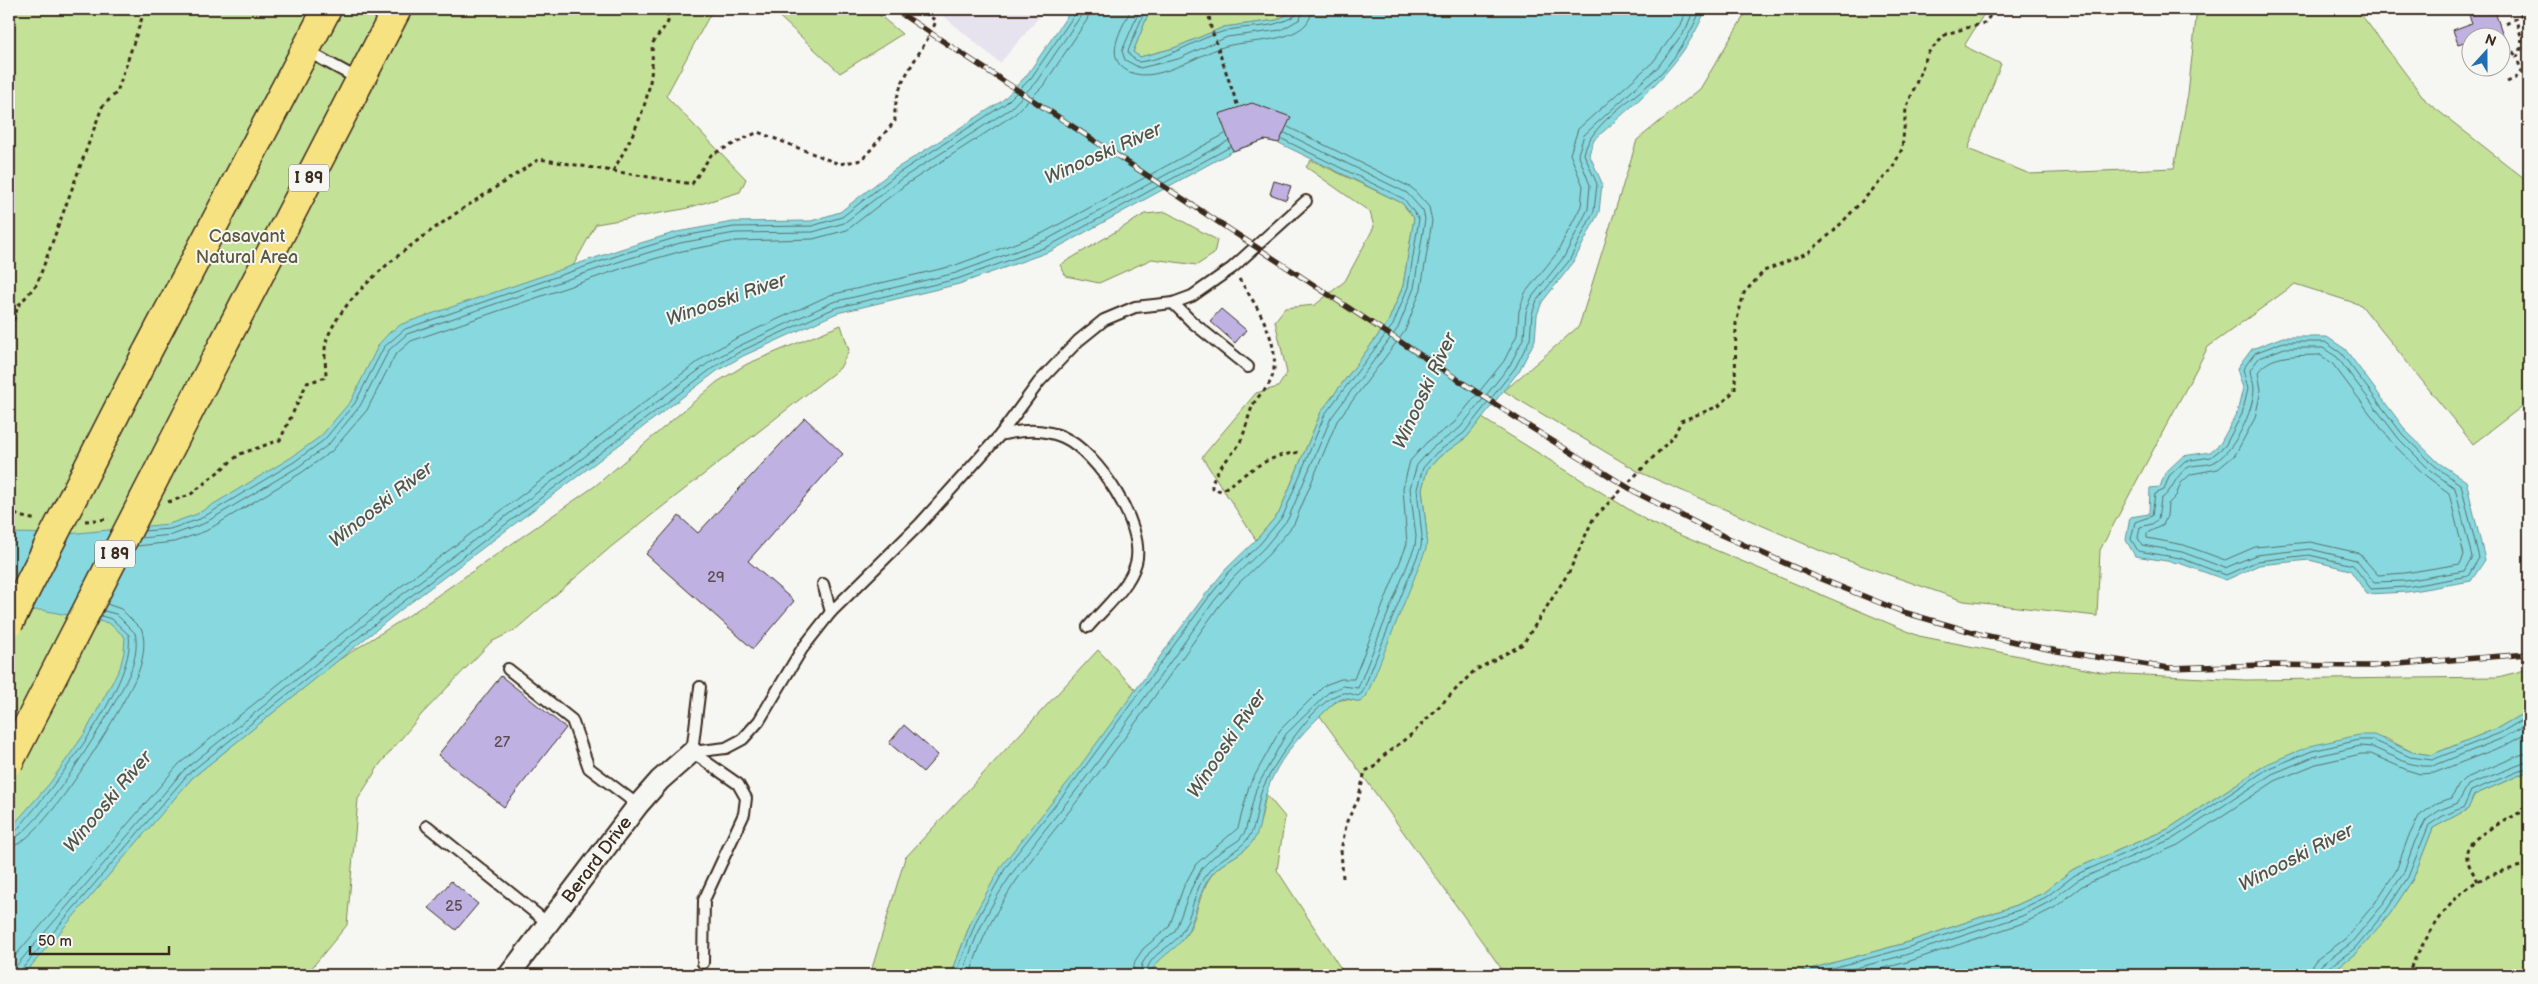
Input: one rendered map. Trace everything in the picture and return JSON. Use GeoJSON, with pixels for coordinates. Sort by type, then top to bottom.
{"type":"FeatureCollection","features":[{"type":"Feature","properties":{"kind":"highway"},"geometry":{"type":"LineString","coordinates":[[9,623],[146,354],[327,9]]}},
{"type":"Feature","properties":{"kind":"highway","name":"I 89"},"geometry":{"type":"LineString","coordinates":[[9,762],[396,9]]}},
{"type":"Feature","properties":{"kind":"street","name":"Berard Drive"},"geometry":{"type":"LineString","coordinates":[[509,975],[638,805],[660,780],[692,752]]}},
{"type":"Feature","properties":{"kind":"lane"},"geometry":{"type":"LineString","coordinates":[[306,51],[360,80]]}},
{"type":"Feature","properties":{"kind":"lane"},"geometry":{"type":"LineString","coordinates":[[692,752],[726,748],[743,739],[758,720],[802,649],[831,612],[920,524],[1000,436],[1039,382],[1078,341],[1104,320],[1135,306],[1173,303],[1192,296],[1232,268],[1306,201]]}},
{"type":"Feature","properties":{"kind":"lane"},"geometry":{"type":"LineString","coordinates":[[1173,303],[1192,322],[1248,367]]}},
{"type":"Feature","properties":{"kind":"lane"},"geometry":{"type":"LineString","coordinates":[[1000,436],[1018,431],[1040,430],[1064,437],[1090,457],[1124,504],[1132,523],[1138,546],[1135,564],[1126,583],[1088,627]]}},
{"type":"Feature","properties":{"kind":"lane"},"geometry":{"type":"LineString","coordinates":[[823,584],[831,612]]}},
{"type":"Feature","properties":{"kind":"lane"},"geometry":{"type":"LineString","coordinates":[[508,669],[572,720],[589,768],[638,805]]}},
{"type":"Feature","properties":{"kind":"lane"},"geometry":{"type":"LineString","coordinates":[[692,752],[700,687]]}},
{"type":"Feature","properties":{"kind":"lane"},"geometry":{"type":"LineString","coordinates":[[692,752],[738,784],[746,798],[744,814],[704,900],[703,963]]}},
{"type":"Feature","properties":{"kind":"lane"},"geometry":{"type":"LineString","coordinates":[[427,826],[549,924]]}},
{"type":"Feature","properties":{"kind":"path"},"geometry":{"type":"LineString","coordinates":[[9,336],[18,306],[37,284],[102,107],[117,92],[146,9]]}},
{"type":"Feature","properties":{"kind":"path"},"geometry":{"type":"LineString","coordinates":[[613,171],[640,122],[653,67],[652,44],[668,22],[667,9]]}},
{"type":"Feature","properties":{"kind":"path"},"geometry":{"type":"LineString","coordinates":[[162,503],[190,495],[240,454],[280,440],[307,382],[326,377],[326,341],[340,313],[390,260],[540,159],[692,184],[711,155],[758,132],[839,164],[862,160],[895,121],[894,106],[900,83],[931,34],[936,21],[920,9]]}},
{"type":"Feature","properties":{"kind":"path"},"geometry":{"type":"LineString","coordinates":[[1208,9],[1211,28],[1238,107]]}},
{"type":"Feature","properties":{"kind":"path"},"geometry":{"type":"LineString","coordinates":[[1343,878],[1341,850],[1347,821],[1358,800],[1365,771],[1375,767],[1382,757],[1412,734],[1474,671],[1523,644],[1569,572],[1593,519],[1674,436],[1681,421],[1719,406],[1735,390],[1736,323],[1744,293],[1764,271],[1809,252],[1834,232],[1892,168],[1902,149],[1906,109],[1928,53],[1946,34],[1984,23],[1996,9]]}},
{"type":"Feature","properties":{"kind":"path"},"geometry":{"type":"LineString","coordinates":[[2506,24],[2529,10]]}},
{"type":"Feature","properties":{"kind":"path"},"geometry":{"type":"LineString","coordinates":[[2515,19],[2522,36],[2520,53],[2517,57]]}},
{"type":"Feature","properties":{"kind":"path"},"geometry":{"type":"LineString","coordinates":[[2507,82],[2516,78],[2521,71],[2517,57],[2510,51]]}},
{"type":"Feature","properties":{"kind":"path"},"geometry":{"type":"LineString","coordinates":[[1232,268],[1253,300],[1271,341],[1274,368],[1270,383],[1254,402],[1240,444],[1217,473],[1212,483],[1212,488],[1221,491],[1267,459],[1282,454],[1302,452]]}},
{"type":"Feature","properties":{"kind":"path"},"geometry":{"type":"LineString","coordinates":[[9,508],[18,516],[43,522]]}},
{"type":"Feature","properties":{"kind":"path"},"geometry":{"type":"LineString","coordinates":[[79,522],[115,517]]}},
{"type":"Feature","properties":{"kind":"path"},"geometry":{"type":"LineString","coordinates":[[2478,881],[2467,859],[2467,848],[2476,838],[2529,809]]}},
{"type":"Feature","properties":{"kind":"path"},"geometry":{"type":"LineString","coordinates":[[2407,975],[2441,916],[2464,891],[2478,881],[2529,864]]}},
{"type":"Feature","properties":{"kind":"shaded area"},"geometry":{"type":"Polygon","coordinates":[[[935,9],[1046,9],[1000,63],[935,9]]]}},
{"type":"Feature","properties":{"kind":"green space","name":"Casavant Natural Area"},"geometry":{"type":"Polygon","coordinates":[[[9,9],[713,9],[666,96],[746,179],[740,192],[684,209],[596,224],[545,317],[9,875],[9,9]]]}},
{"type":"Feature","properties":{"kind":"green space"},"geometry":{"type":"Polygon","coordinates":[[[771,9],[872,9],[902,34],[840,73],[771,9]]]}},
{"type":"Feature","properties":{"kind":"green space"},"geometry":{"type":"Polygon","coordinates":[[[1154,9],[1297,9],[1277,20],[1224,27],[1174,48],[1140,57],[1133,52],[1147,17],[1154,9]]]}},
{"type":"Feature","properties":{"kind":"green space"},"geometry":{"type":"Polygon","coordinates":[[[1748,9],[1987,9],[1964,46],[2001,64],[1968,149],[2030,174],[2174,168],[2188,94],[2197,9],[2357,9],[2427,102],[2529,182],[2529,401],[2473,444],[2361,305],[2295,284],[2208,347],[2100,550],[2097,616],[1964,601],[1823,552],[1639,472],[1504,391],[1579,326],[1637,140],[1700,89],[1748,9]]]}},
{"type":"Feature","properties":{"kind":"green space"},"geometry":{"type":"Polygon","coordinates":[[[1311,160],[1402,203],[1414,218],[1403,286],[1388,322],[1321,412],[1279,513],[1256,540],[1202,457],[1256,393],[1278,387],[1287,373],[1275,321],[1285,308],[1315,305],[1345,281],[1374,227],[1370,212],[1306,167],[1311,160]]]}},
{"type":"Feature","properties":{"kind":"green space"},"geometry":{"type":"Polygon","coordinates":[[[1166,212],[1217,240],[1214,254],[1197,265],[1152,259],[1099,283],[1066,276],[1060,265],[1145,214],[1166,212]]]}},
{"type":"Feature","properties":{"kind":"green space"},"geometry":{"type":"Polygon","coordinates":[[[841,325],[849,350],[840,368],[612,546],[515,630],[491,642],[421,715],[380,764],[358,799],[347,925],[306,975],[22,975],[192,778],[337,661],[408,616],[595,486],[717,382],[747,364],[841,325]]]}},
{"type":"Feature","properties":{"kind":"green space"},"geometry":{"type":"Polygon","coordinates":[[[1482,418],[1649,522],[1919,636],[2105,673],[2245,680],[2498,677],[2529,669],[2529,710],[2498,728],[2431,755],[2412,752],[2385,738],[2267,764],[2168,829],[2072,870],[2043,893],[2017,905],[1902,944],[1788,975],[1506,975],[1320,716],[1338,701],[1360,702],[1427,536],[1422,489],[1427,470],[1439,457],[1467,437],[1482,418]]]}},
{"type":"Feature","properties":{"kind":"green space"},"geometry":{"type":"Polygon","coordinates":[[[1098,650],[1136,690],[972,919],[951,975],[870,975],[905,858],[1098,650]]]}},
{"type":"Feature","properties":{"kind":"green space"},"geometry":{"type":"Polygon","coordinates":[[[2529,771],[2529,975],[2328,975],[2357,952],[2390,914],[2413,879],[2433,828],[2468,809],[2474,795],[2529,771]]]}},
{"type":"Feature","properties":{"kind":"green space"},"geometry":{"type":"Polygon","coordinates":[[[1266,794],[1285,817],[1277,870],[1345,975],[1150,975],[1160,959],[1188,933],[1203,891],[1214,872],[1244,850],[1254,839],[1260,824],[1266,794]]]}},
{"type":"Feature","properties":{"kind":"water","name":"Winooski River"},"geometry":{"type":"Polygon","coordinates":[[[1072,9],[1154,9],[1147,17],[1133,52],[1140,57],[1174,48],[1224,27],[1277,20],[1297,9],[1706,9],[1696,30],[1672,65],[1643,96],[1594,140],[1589,154],[1602,183],[1599,212],[1573,263],[1542,302],[1537,315],[1535,340],[1519,371],[1467,437],[1439,457],[1427,470],[1422,489],[1427,536],[1426,549],[1366,697],[1360,702],[1345,698],[1336,701],[1315,721],[1286,754],[1271,780],[1264,799],[1255,838],[1246,849],[1222,864],[1212,874],[1203,889],[1185,936],[1157,963],[1150,975],[951,975],[972,919],[1002,865],[1072,777],[1205,595],[1226,569],[1256,540],[1279,513],[1321,412],[1388,322],[1403,286],[1414,218],[1402,203],[1279,143],[1265,140],[1233,151],[1051,251],[959,284],[837,313],[743,356],[717,371],[402,609],[192,778],[25,973],[22,975],[9,975],[9,830],[50,783],[85,733],[120,668],[125,637],[109,623],[42,610],[9,611],[9,533],[68,534],[169,524],[197,514],[292,457],[321,436],[351,401],[379,344],[390,332],[402,324],[621,249],[677,232],[733,222],[811,221],[840,212],[894,170],[1002,101],[1027,75],[1072,9]]]}},
{"type":"Feature","properties":{"kind":"water"},"geometry":{"type":"Polygon","coordinates":[[[2283,337],[2327,337],[2345,349],[2407,432],[2439,463],[2466,481],[2485,560],[2471,581],[2407,592],[2367,594],[2350,570],[2309,560],[2259,565],[2226,580],[2179,563],[2135,556],[2126,540],[2130,517],[2149,514],[2150,488],[2160,487],[2165,473],[2183,456],[2210,452],[2220,444],[2237,413],[2243,388],[2237,369],[2252,349],[2283,337]]]}},
{"type":"Feature","properties":{"kind":"water","name":"Winooski River"},"geometry":{"type":"Polygon","coordinates":[[[2529,710],[2529,771],[2474,795],[2468,809],[2433,828],[2413,879],[2390,914],[2357,952],[2328,975],[1788,975],[1902,944],[2017,905],[2043,893],[2072,870],[2168,829],[2267,764],[2310,746],[2359,735],[2374,735],[2412,752],[2431,755],[2498,728],[2529,710]]]}},
{"type":"Feature","properties":{"kind":"building"},"geometry":{"type":"Polygon","coordinates":[[[2486,9],[2494,9],[2501,28],[2460,28],[2460,43],[2458,44],[2453,30],[2472,23],[2469,15],[2486,9]]]}},
{"type":"Feature","properties":{"kind":"building"},"geometry":{"type":"Polygon","coordinates":[[[1252,103],[1291,117],[1279,143],[1265,140],[1233,151],[1219,114],[1252,103]]]}},
{"type":"Feature","properties":{"kind":"building"},"geometry":{"type":"Polygon","coordinates":[[[1274,181],[1291,186],[1286,200],[1270,194],[1274,181]]]}},
{"type":"Feature","properties":{"kind":"building"},"geometry":{"type":"Polygon","coordinates":[[[1221,309],[1246,330],[1235,343],[1210,321],[1221,309]]]}},
{"type":"Feature","properties":{"kind":"building"},"geometry":{"type":"Polygon","coordinates":[[[805,418],[843,454],[748,561],[794,601],[753,649],[646,554],[679,516],[698,533],[805,418]]]}},
{"type":"Feature","properties":{"kind":"building"},"geometry":{"type":"Polygon","coordinates":[[[501,676],[566,728],[504,807],[438,755],[501,676]]]}},
{"type":"Feature","properties":{"kind":"building"},"geometry":{"type":"Polygon","coordinates":[[[904,725],[938,755],[923,772],[889,743],[904,725]]]}},
{"type":"Feature","properties":{"kind":"building"},"geometry":{"type":"Polygon","coordinates":[[[451,881],[478,904],[456,930],[429,908],[451,881]]]}},
{"type":"Feature","properties":{"kind":"railway"},"geometry":{"type":"LineString","coordinates":[[894,9],[1530,427],[1637,493],[1710,530],[1821,579],[1903,612],[1979,634],[2057,651],[2169,668],[2264,665],[2371,666],[2529,654]]}}]}
